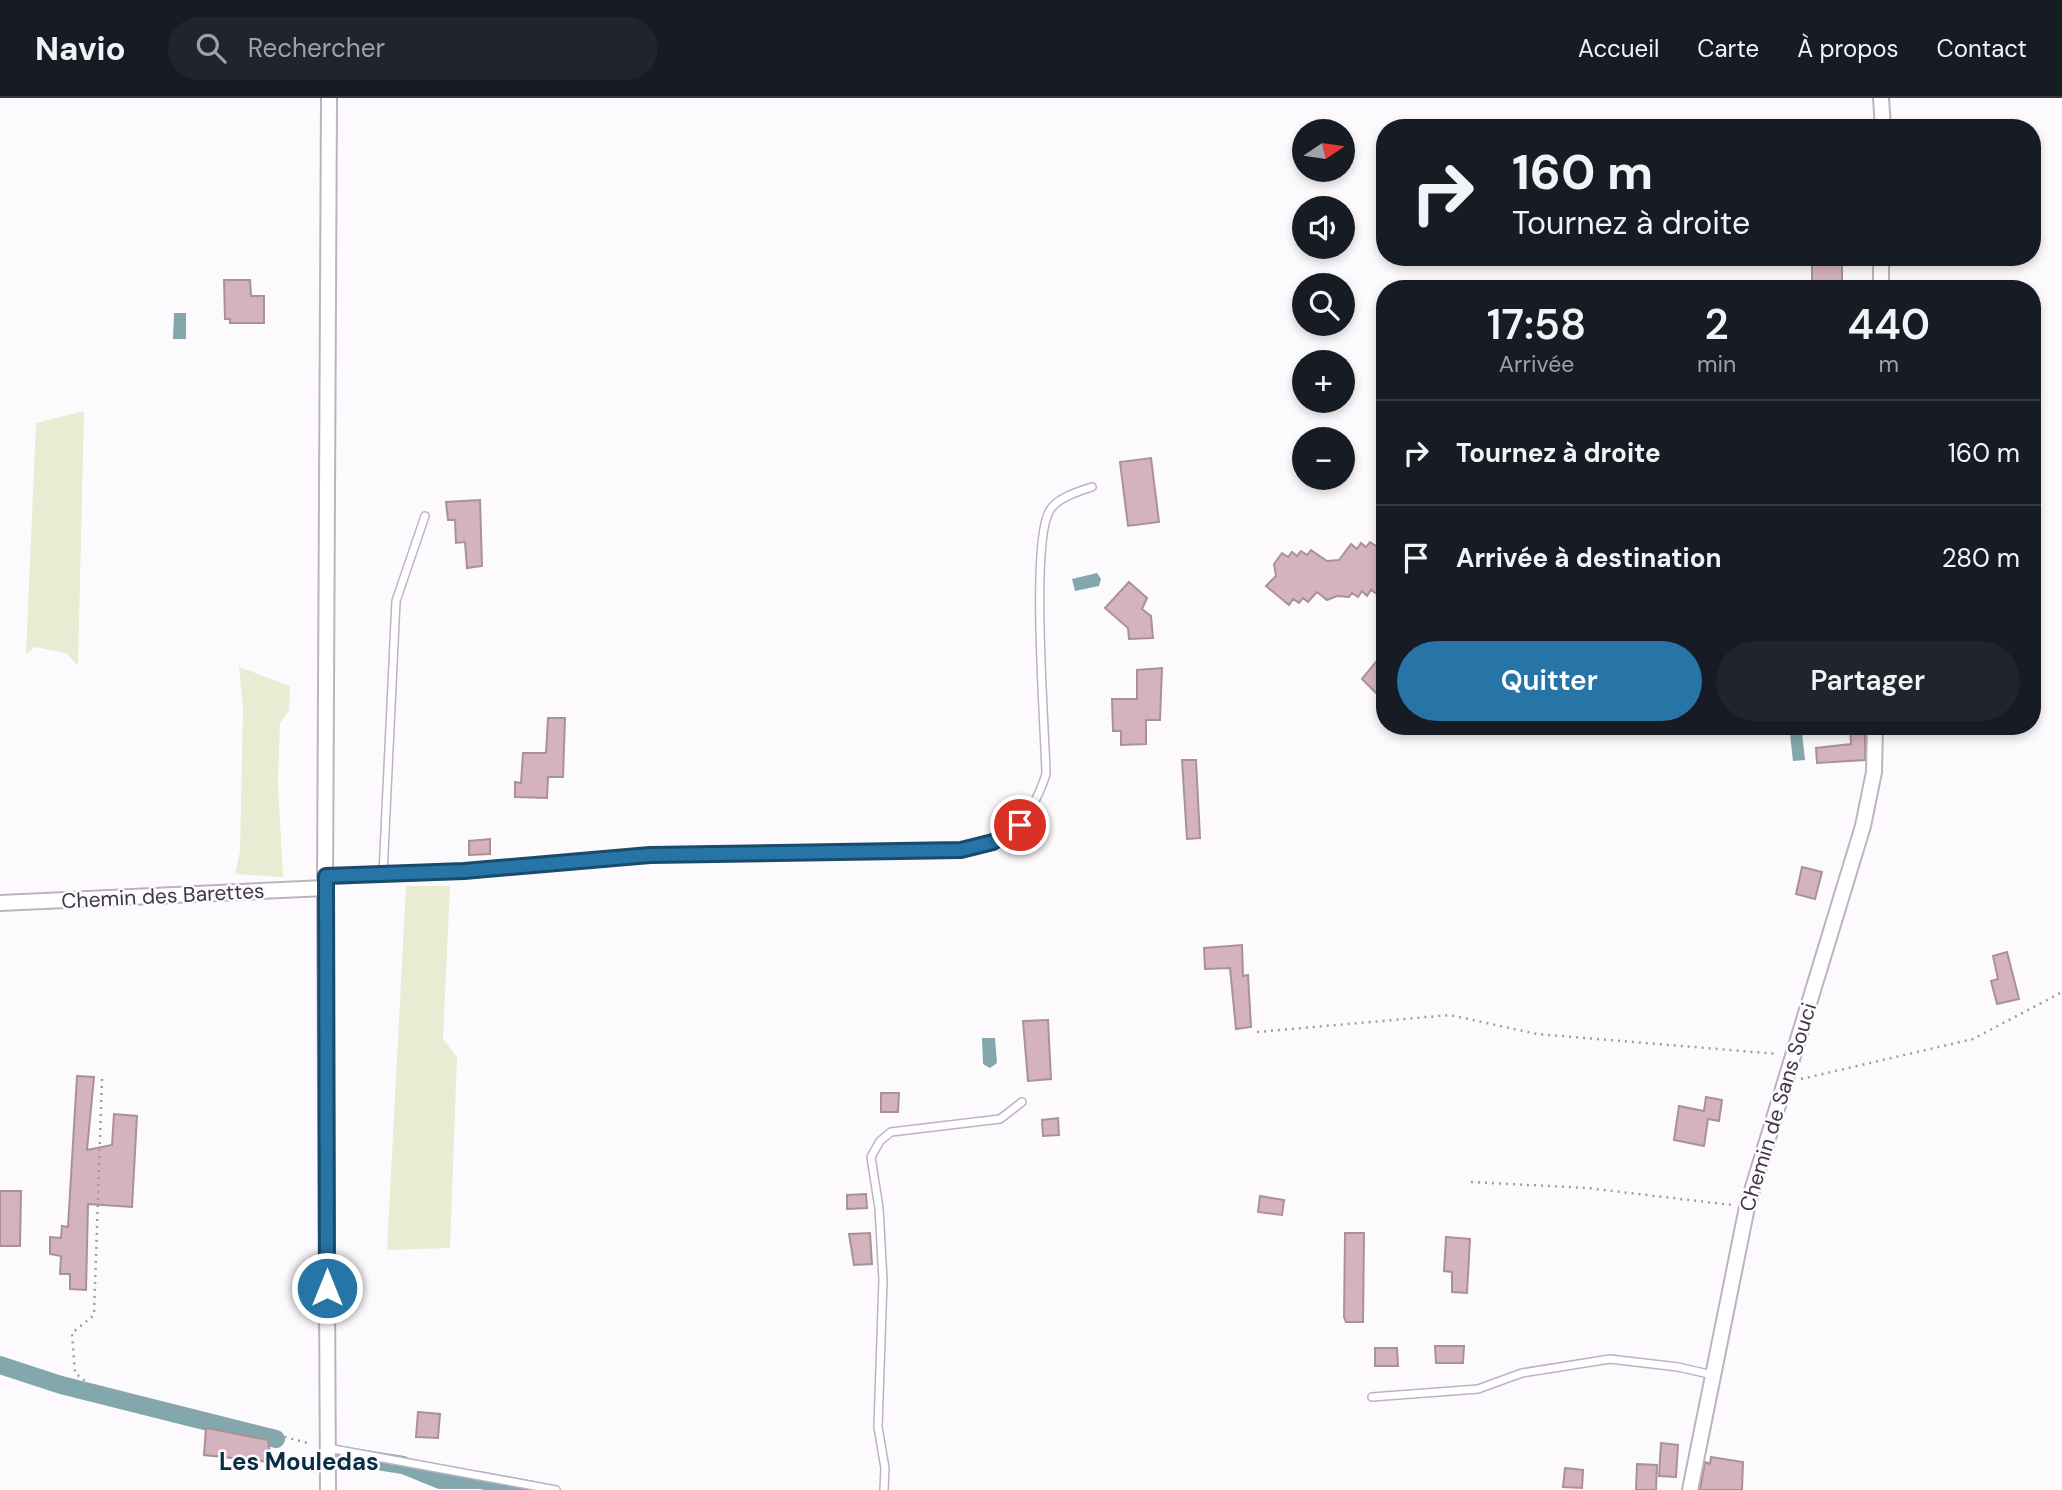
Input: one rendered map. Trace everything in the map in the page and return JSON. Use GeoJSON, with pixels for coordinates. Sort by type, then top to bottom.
{"type":"FeatureCollection","features":[{"type":"Feature","properties":{"kind":"street"},"geometry":{"type":"LineString","coordinates":[[328,1490],[325,882],[329,98]]}},
{"type":"Feature","properties":{"kind":"street"},"geometry":{"type":"LineString","coordinates":[[1881,98],[1882,119]]}},
{"type":"Feature","properties":{"kind":"street","name":"Chemin de Sans Souci"},"geometry":{"type":"LineString","coordinates":[[1690,1490],[1747,1207],[1863,826],[1874,772],[1875,735]]}},
{"type":"Feature","properties":{"kind":"street","name":"Chemin des Barettes"},"geometry":{"type":"LineString","coordinates":[[0,904],[325,882]]}},
{"type":"Feature","properties":{"kind":"lane"},"geometry":{"type":"LineString","coordinates":[[325,882],[383,874],[464,871],[650,855],[961,850],[993,842],[1020,825],[1039,797],[1046,774],[1040,558],[1045,518],[1051,506],[1092,487]]}},
{"type":"Feature","properties":{"kind":"lane"},"geometry":{"type":"LineString","coordinates":[[383,874],[396,601],[425,516]]}},
{"type":"Feature","properties":{"kind":"lane"},"geometry":{"type":"LineString","coordinates":[[884,1490],[885,1468],[878,1427],[883,1280],[879,1208],[872,1157],[880,1142],[891,1132],[1000,1119],[1021,1102]]}},
{"type":"Feature","properties":{"kind":"lane"},"geometry":{"type":"LineString","coordinates":[[1372,1397],[1478,1389],[1522,1373],[1610,1359],[1678,1367],[1713,1375]]}},
{"type":"Feature","properties":{"kind":"lane"},"geometry":{"type":"LineString","coordinates":[[328,1448],[556,1490]]}},
{"type":"Feature","properties":{"kind":"path"},"geometry":{"type":"LineString","coordinates":[[1783,1083],[1973,1039],[2062,992]]}},
{"type":"Feature","properties":{"kind":"path"},"geometry":{"type":"LineString","coordinates":[[1257,1032],[1450,1016],[1537,1034],[1792,1056]]}},
{"type":"Feature","properties":{"kind":"path"},"geometry":{"type":"LineString","coordinates":[[102,1079],[94,1315],[72,1333],[75,1373],[89,1384],[328,1448]]}},
{"type":"Feature","properties":{"kind":"path"},"geometry":{"type":"LineString","coordinates":[[1471,1182],[1587,1188],[1747,1207]]}},
{"type":"Feature","properties":{"kind":"green space"},"geometry":{"type":"Polygon","coordinates":[[[84,411],[78,666],[66,653],[35,647],[26,654],[36,423],[84,411]]]}},
{"type":"Feature","properties":{"kind":"green space"},"geometry":{"type":"Polygon","coordinates":[[[239,667],[290,686],[289,710],[280,723],[278,783],[283,877],[235,874],[240,851],[243,707],[239,667]]]}},
{"type":"Feature","properties":{"kind":"green space"},"geometry":{"type":"Polygon","coordinates":[[[406,886],[450,886],[443,1039],[457,1057],[450,1248],[387,1250],[406,886]]]}},
{"type":"Feature","properties":{"kind":"water"},"geometry":{"type":"Polygon","coordinates":[[[174,313],[186,313],[186,339],[173,339],[174,313]]]}},
{"type":"Feature","properties":{"kind":"water"},"geometry":{"type":"Polygon","coordinates":[[[1097,573],[1101,579],[1099,586],[1075,591],[1072,579],[1097,573]]]}},
{"type":"Feature","properties":{"kind":"water"},"geometry":{"type":"Polygon","coordinates":[[[1790,735],[1802,735],[1805,760],[1793,761],[1790,735]]]}},
{"type":"Feature","properties":{"kind":"water"},"geometry":{"type":"Polygon","coordinates":[[[982,1038],[995,1038],[997,1063],[990,1068],[983,1064],[982,1038]]]}},
{"type":"Feature","properties":{"kind":"building"},"geometry":{"type":"Polygon","coordinates":[[[1812,266],[1842,266],[1842,280],[1812,280],[1812,266]]]}},
{"type":"Feature","properties":{"kind":"building"},"geometry":{"type":"Polygon","coordinates":[[[224,280],[250,280],[251,296],[264,296],[264,323],[230,323],[230,319],[225,319],[224,280]]]}},
{"type":"Feature","properties":{"kind":"building"},"geometry":{"type":"Polygon","coordinates":[[[1151,458],[1159,522],[1128,526],[1120,462],[1151,458]]]}},
{"type":"Feature","properties":{"kind":"building"},"geometry":{"type":"Polygon","coordinates":[[[480,500],[482,566],[467,568],[465,542],[456,543],[455,520],[448,520],[446,502],[480,500]]]}},
{"type":"Feature","properties":{"kind":"building"},"geometry":{"type":"Polygon","coordinates":[[[1370,542],[1376,546],[1376,593],[1371,590],[1367,596],[1362,591],[1358,597],[1352,593],[1349,597],[1337,596],[1327,600],[1317,592],[1308,602],[1303,598],[1299,603],[1293,599],[1289,605],[1266,586],[1276,576],[1274,564],[1282,553],[1288,557],[1292,552],[1297,556],[1301,551],[1307,555],[1311,550],[1327,561],[1339,560],[1351,544],[1357,549],[1361,543],[1366,547],[1370,542]]]}},
{"type":"Feature","properties":{"kind":"building"},"geometry":{"type":"Polygon","coordinates":[[[1129,582],[1147,598],[1142,609],[1151,616],[1153,638],[1129,639],[1128,628],[1105,608],[1129,582]]]}},
{"type":"Feature","properties":{"kind":"building"},"geometry":{"type":"Polygon","coordinates":[[[1376,662],[1376,693],[1362,679],[1376,662]]]}},
{"type":"Feature","properties":{"kind":"building"},"geometry":{"type":"Polygon","coordinates":[[[1162,668],[1160,720],[1146,720],[1146,744],[1121,745],[1121,731],[1113,731],[1112,699],[1137,699],[1137,670],[1162,668]]]}},
{"type":"Feature","properties":{"kind":"building"},"geometry":{"type":"Polygon","coordinates":[[[548,718],[565,718],[563,777],[548,777],[547,798],[515,797],[515,782],[521,783],[523,753],[546,753],[548,718]]]}},
{"type":"Feature","properties":{"kind":"building"},"geometry":{"type":"Polygon","coordinates":[[[1850,735],[1865,735],[1865,760],[1817,763],[1816,748],[1851,744],[1850,735]]]}},
{"type":"Feature","properties":{"kind":"building"},"geometry":{"type":"Polygon","coordinates":[[[1182,760],[1196,760],[1200,838],[1187,839],[1182,760]]]}},
{"type":"Feature","properties":{"kind":"building"},"geometry":{"type":"Polygon","coordinates":[[[490,839],[490,854],[469,855],[469,841],[490,839]]]}},
{"type":"Feature","properties":{"kind":"building"},"geometry":{"type":"Polygon","coordinates":[[[1802,867],[1822,872],[1815,899],[1796,894],[1802,867]]]}},
{"type":"Feature","properties":{"kind":"building"},"geometry":{"type":"Polygon","coordinates":[[[1242,945],[1243,976],[1248,975],[1251,1027],[1236,1029],[1230,968],[1205,969],[1204,948],[1242,945]]]}},
{"type":"Feature","properties":{"kind":"building"},"geometry":{"type":"Polygon","coordinates":[[[2007,952],[2019,999],[1997,1004],[1991,981],[1998,979],[1993,956],[2007,952]]]}},
{"type":"Feature","properties":{"kind":"building"},"geometry":{"type":"Polygon","coordinates":[[[1048,1020],[1051,1079],[1028,1081],[1023,1021],[1048,1020]]]}},
{"type":"Feature","properties":{"kind":"building"},"geometry":{"type":"Polygon","coordinates":[[[77,1076],[94,1077],[87,1150],[112,1145],[114,1114],[137,1116],[132,1207],[88,1204],[86,1290],[70,1289],[70,1274],[60,1274],[61,1256],[50,1254],[50,1237],[61,1238],[62,1226],[68,1227],[77,1076]]]}},
{"type":"Feature","properties":{"kind":"building"},"geometry":{"type":"Polygon","coordinates":[[[881,1093],[899,1093],[898,1112],[881,1112],[881,1093]]]}},
{"type":"Feature","properties":{"kind":"building"},"geometry":{"type":"Polygon","coordinates":[[[1706,1097],[1722,1100],[1719,1121],[1708,1119],[1704,1146],[1674,1140],[1679,1106],[1704,1111],[1706,1097]]]}},
{"type":"Feature","properties":{"kind":"building"},"geometry":{"type":"Polygon","coordinates":[[[1058,1118],[1059,1135],[1043,1136],[1042,1120],[1058,1118]]]}},
{"type":"Feature","properties":{"kind":"building"},"geometry":{"type":"Polygon","coordinates":[[[0,1191],[21,1191],[20,1246],[0,1246],[0,1191]]]}},
{"type":"Feature","properties":{"kind":"building"},"geometry":{"type":"Polygon","coordinates":[[[866,1194],[867,1208],[847,1209],[847,1195],[866,1194]]]}},
{"type":"Feature","properties":{"kind":"building"},"geometry":{"type":"Polygon","coordinates":[[[1260,1196],[1284,1200],[1282,1215],[1258,1212],[1260,1196]]]}},
{"type":"Feature","properties":{"kind":"building"},"geometry":{"type":"Polygon","coordinates":[[[870,1233],[872,1264],[854,1265],[849,1234],[870,1233]]]}},
{"type":"Feature","properties":{"kind":"building"},"geometry":{"type":"Polygon","coordinates":[[[1345,1233],[1364,1233],[1363,1322],[1346,1322],[1344,1317],[1345,1233]]]}},
{"type":"Feature","properties":{"kind":"building"},"geometry":{"type":"Polygon","coordinates":[[[1446,1237],[1470,1239],[1467,1293],[1452,1292],[1452,1272],[1444,1271],[1446,1237]]]}},
{"type":"Feature","properties":{"kind":"building"},"geometry":{"type":"Polygon","coordinates":[[[1435,1346],[1464,1346],[1463,1363],[1436,1363],[1435,1346]]]}},
{"type":"Feature","properties":{"kind":"building"},"geometry":{"type":"Polygon","coordinates":[[[1375,1348],[1397,1348],[1398,1366],[1375,1366],[1375,1348]]]}},
{"type":"Feature","properties":{"kind":"building"},"geometry":{"type":"Polygon","coordinates":[[[418,1412],[440,1414],[438,1438],[416,1437],[418,1412]]]}},
{"type":"Feature","properties":{"kind":"building"},"geometry":{"type":"Polygon","coordinates":[[[206,1428],[268,1440],[271,1462],[204,1455],[206,1428]]]}},
{"type":"Feature","properties":{"kind":"building"},"geometry":{"type":"Polygon","coordinates":[[[1661,1443],[1678,1445],[1676,1477],[1659,1476],[1661,1443]]]}},
{"type":"Feature","properties":{"kind":"building"},"geometry":{"type":"Polygon","coordinates":[[[1711,1457],[1743,1462],[1742,1490],[1700,1490],[1705,1462],[1710,1464],[1711,1457]]]}},
{"type":"Feature","properties":{"kind":"building"},"geometry":{"type":"Polygon","coordinates":[[[1637,1464],[1657,1465],[1656,1490],[1636,1490],[1637,1464]]]}},
{"type":"Feature","properties":{"kind":"building"},"geometry":{"type":"Polygon","coordinates":[[[1565,1468],[1583,1470],[1582,1488],[1563,1487],[1565,1468]]]}},
{"type":"Feature","properties":{"kind":"waterway"},"geometry":{"type":"LineString","coordinates":[[0,1365],[61,1385],[276,1439]]}},
{"type":"Feature","properties":{"kind":"waterway"},"geometry":{"type":"LineString","coordinates":[[346,1456],[403,1465],[440,1480],[480,1480],[534,1490]]}},
{"type":"Feature","properties":{"kind":"district","name":"Les Mouledas"},"geometry":{"type":"Point","coordinates":[299,1461]}},
{"type":"Feature","properties":{"kind":"route"},"geometry":{"type":"LineString","coordinates":[[327,1288],[326,876],[464,871],[650,855],[961,850],[993,842],[1020,825]]}}]}
